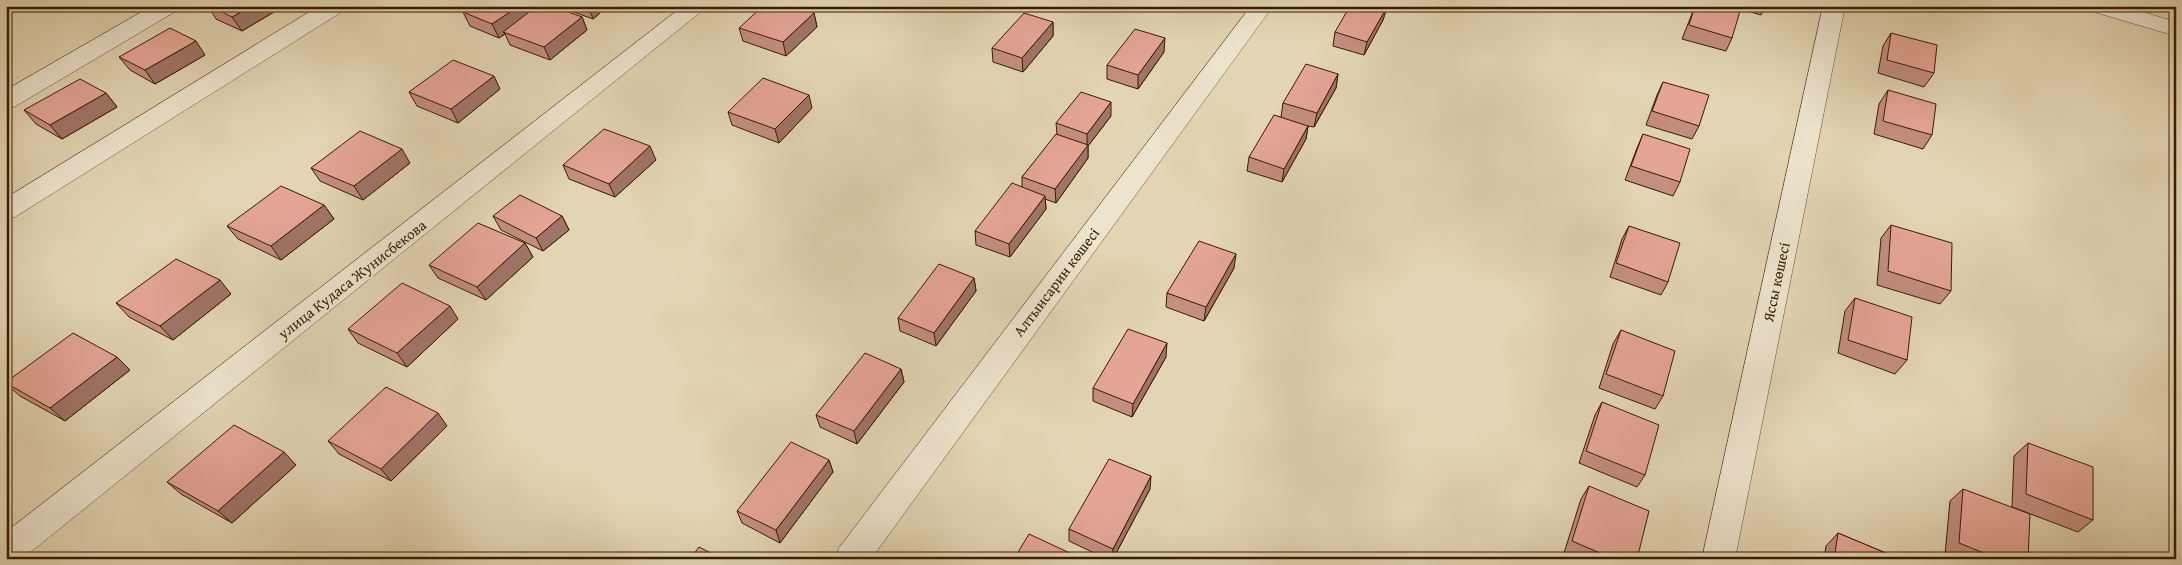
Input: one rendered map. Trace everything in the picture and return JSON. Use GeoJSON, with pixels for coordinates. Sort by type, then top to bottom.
{"type":"FeatureCollection","features":[{"type":"Feature","properties":{"kind":"street"},"geometry":{"type":"LineString","coordinates":[[6,101],[168,6]]}},
{"type":"Feature","properties":{"kind":"street"},"geometry":{"type":"LineString","coordinates":[[6,210],[335,6]]}},
{"type":"Feature","properties":{"kind":"street","name":"улица Кудаса Жунисбекова"},"geometry":{"type":"LineString","coordinates":[[6,552],[698,6]]}},
{"type":"Feature","properties":{"kind":"street","name":"Алтынсарин көшесі"},"geometry":{"type":"LineString","coordinates":[[851,559],[1262,6]]}},
{"type":"Feature","properties":{"kind":"street","name":"Яссы көшесі"},"geometry":{"type":"LineString","coordinates":[[1718,559],[1834,6]]}},
{"type":"Feature","properties":{"kind":"street"},"geometry":{"type":"LineString","coordinates":[[2099,6],[2176,29]]}},
{"type":"Feature","properties":{"kind":"building"},"geometry":{"type":"Polygon","coordinates":[[[210,6],[252,6],[232,17],[210,6]]]}},
{"type":"Feature","properties":{"kind":"building"},"geometry":{"type":"Polygon","coordinates":[[[472,6],[519,6],[492,24],[463,12],[472,6]]]}},
{"type":"Feature","properties":{"kind":"building"},"geometry":{"type":"Polygon","coordinates":[[[537,6],[552,6],[582,17],[544,47],[503,32],[537,6]]]}},
{"type":"Feature","properties":{"kind":"building"},"geometry":{"type":"Polygon","coordinates":[[[763,6],[794,6],[814,13],[783,42],[739,28],[763,6]]]}},
{"type":"Feature","properties":{"kind":"building"},"geometry":{"type":"Polygon","coordinates":[[[1350,6],[1387,7],[1367,42],[1335,32],[1350,6]]]}},
{"type":"Feature","properties":{"kind":"building"},"geometry":{"type":"Polygon","coordinates":[[[1695,6],[1722,6],[1740,11],[1732,38],[1689,25],[1695,6]]]}},
{"type":"Feature","properties":{"kind":"building"},"geometry":{"type":"Polygon","coordinates":[[[1024,13],[1053,22],[1022,58],[992,48],[1024,13]]]}},
{"type":"Feature","properties":{"kind":"building"},"geometry":{"type":"Polygon","coordinates":[[[170,28],[196,41],[145,70],[119,57],[170,28]]]}},
{"type":"Feature","properties":{"kind":"building"},"geometry":{"type":"Polygon","coordinates":[[[1135,29],[1165,38],[1138,75],[1107,65],[1135,29]]]}},
{"type":"Feature","properties":{"kind":"building"},"geometry":{"type":"Polygon","coordinates":[[[1891,33],[1937,45],[1934,73],[1887,60],[1891,33]]]}},
{"type":"Feature","properties":{"kind":"building"},"geometry":{"type":"Polygon","coordinates":[[[453,60],[494,76],[451,109],[409,92],[453,60]]]}},
{"type":"Feature","properties":{"kind":"building"},"geometry":{"type":"Polygon","coordinates":[[[1306,64],[1338,74],[1317,113],[1283,103],[1306,64]]]}},
{"type":"Feature","properties":{"kind":"building"},"geometry":{"type":"Polygon","coordinates":[[[763,78],[809,95],[775,129],[728,112],[763,78]]]}},
{"type":"Feature","properties":{"kind":"building"},"geometry":{"type":"Polygon","coordinates":[[[80,79],[106,93],[50,125],[24,110],[80,79]]]}},
{"type":"Feature","properties":{"kind":"building"},"geometry":{"type":"Polygon","coordinates":[[[1663,82],[1709,95],[1699,126],[1652,111],[1663,82]]]}},
{"type":"Feature","properties":{"kind":"building"},"geometry":{"type":"Polygon","coordinates":[[[1888,90],[1936,104],[1932,135],[1883,121],[1888,90]]]}},
{"type":"Feature","properties":{"kind":"building"},"geometry":{"type":"Polygon","coordinates":[[[1081,92],[1111,102],[1087,134],[1056,123],[1081,92]]]}},
{"type":"Feature","properties":{"kind":"building"},"geometry":{"type":"Polygon","coordinates":[[[1274,115],[1308,126],[1284,169],[1249,157],[1274,115]]]}},
{"type":"Feature","properties":{"kind":"building"},"geometry":{"type":"Polygon","coordinates":[[[604,129],[650,146],[609,184],[563,165],[604,129]]]}},
{"type":"Feature","properties":{"kind":"building"},"geometry":{"type":"Polygon","coordinates":[[[360,131],[402,149],[354,186],[311,168],[360,131]]]}},
{"type":"Feature","properties":{"kind":"building"},"geometry":{"type":"Polygon","coordinates":[[[1056,134],[1088,145],[1055,189],[1022,177],[1056,134]]]}},
{"type":"Feature","properties":{"kind":"building"},"geometry":{"type":"Polygon","coordinates":[[[1643,134],[1690,149],[1680,182],[1631,166],[1643,134]]]}},
{"type":"Feature","properties":{"kind":"building"},"geometry":{"type":"Polygon","coordinates":[[[1012,183],[1045,196],[1009,244],[975,231],[1012,183]]]}},
{"type":"Feature","properties":{"kind":"building"},"geometry":{"type":"Polygon","coordinates":[[[281,186],[324,205],[271,246],[227,226],[281,186]]]}},
{"type":"Feature","properties":{"kind":"building"},"geometry":{"type":"Polygon","coordinates":[[[520,195],[562,216],[536,238],[493,216],[520,195]]]}},
{"type":"Feature","properties":{"kind":"building"},"geometry":{"type":"Polygon","coordinates":[[[478,223],[525,243],[477,287],[429,265],[478,223]]]}},
{"type":"Feature","properties":{"kind":"building"},"geometry":{"type":"Polygon","coordinates":[[[1891,225],[1952,243],[1951,291],[1888,271],[1891,225]]]}},
{"type":"Feature","properties":{"kind":"building"},"geometry":{"type":"Polygon","coordinates":[[[1629,226],[1680,243],[1668,282],[1616,263],[1629,226]]]}},
{"type":"Feature","properties":{"kind":"building"},"geometry":{"type":"Polygon","coordinates":[[[1199,241],[1236,254],[1206,307],[1167,293],[1199,241]]]}},
{"type":"Feature","properties":{"kind":"building"},"geometry":{"type":"Polygon","coordinates":[[[176,259],[220,280],[160,326],[116,303],[176,259]]]}},
{"type":"Feature","properties":{"kind":"building"},"geometry":{"type":"Polygon","coordinates":[[[939,264],[974,278],[934,333],[898,318],[939,264]]]}},
{"type":"Feature","properties":{"kind":"building"},"geometry":{"type":"Polygon","coordinates":[[[402,283],[450,306],[397,353],[348,329],[402,283]]]}},
{"type":"Feature","properties":{"kind":"building"},"geometry":{"type":"Polygon","coordinates":[[[1855,298],[1912,317],[1907,360],[1848,340],[1855,298]]]}},
{"type":"Feature","properties":{"kind":"building"},"geometry":{"type":"Polygon","coordinates":[[[1128,329],[1167,343],[1133,404],[1093,388],[1128,329]]]}},
{"type":"Feature","properties":{"kind":"building"},"geometry":{"type":"Polygon","coordinates":[[[1621,330],[1675,351],[1663,396],[1606,374],[1621,330]]]}},
{"type":"Feature","properties":{"kind":"building"},"geometry":{"type":"Polygon","coordinates":[[[73,333],[117,357],[50,408],[6,383],[6,382],[73,333]]]}},
{"type":"Feature","properties":{"kind":"building"},"geometry":{"type":"Polygon","coordinates":[[[865,353],[901,369],[854,431],[816,415],[865,353]]]}},
{"type":"Feature","properties":{"kind":"building"},"geometry":{"type":"Polygon","coordinates":[[[386,387],[438,413],[381,469],[328,441],[386,387]]]}},
{"type":"Feature","properties":{"kind":"building"},"geometry":{"type":"Polygon","coordinates":[[[1602,402],[1659,425],[1645,475],[1586,451],[1602,402]]]}},
{"type":"Feature","properties":{"kind":"building"},"geometry":{"type":"Polygon","coordinates":[[[234,425],[284,452],[218,511],[167,482],[234,425]]]}},
{"type":"Feature","properties":{"kind":"building"},"geometry":{"type":"Polygon","coordinates":[[[791,442],[829,460],[776,530],[737,511],[791,442]]]}},
{"type":"Feature","properties":{"kind":"building"},"geometry":{"type":"Polygon","coordinates":[[[2028,443],[2093,467],[2093,520],[2026,494],[2028,443]]]}},
{"type":"Feature","properties":{"kind":"building"},"geometry":{"type":"Polygon","coordinates":[[[1109,459],[1151,476],[1113,549],[1069,529],[1109,459]]]}},
{"type":"Feature","properties":{"kind":"building"},"geometry":{"type":"Polygon","coordinates":[[[1589,486],[1649,511],[1637,559],[1614,559],[1572,541],[1589,486]]]}},
{"type":"Feature","properties":{"kind":"building"},"geometry":{"type":"Polygon","coordinates":[[[1963,489],[2030,514],[2028,559],[1999,559],[1959,543],[1963,489]]]}},
{"type":"Feature","properties":{"kind":"building"},"geometry":{"type":"Polygon","coordinates":[[[1838,533],[1900,559],[1834,559],[1838,533]]]}},
{"type":"Feature","properties":{"kind":"building"},"geometry":{"type":"Polygon","coordinates":[[[1029,534],[1072,554],[1069,559],[1014,559],[1029,534]]]}},
{"type":"Feature","properties":{"kind":"building"},"geometry":{"type":"Polygon","coordinates":[[[699,547],[722,559],[690,559],[699,547]]]}},
{"type":"Feature","properties":{"kind":"building"},"geometry":{"type":"Polygon","coordinates":[[[83,555],[89,559],[79,559],[83,555]]]}}]}
